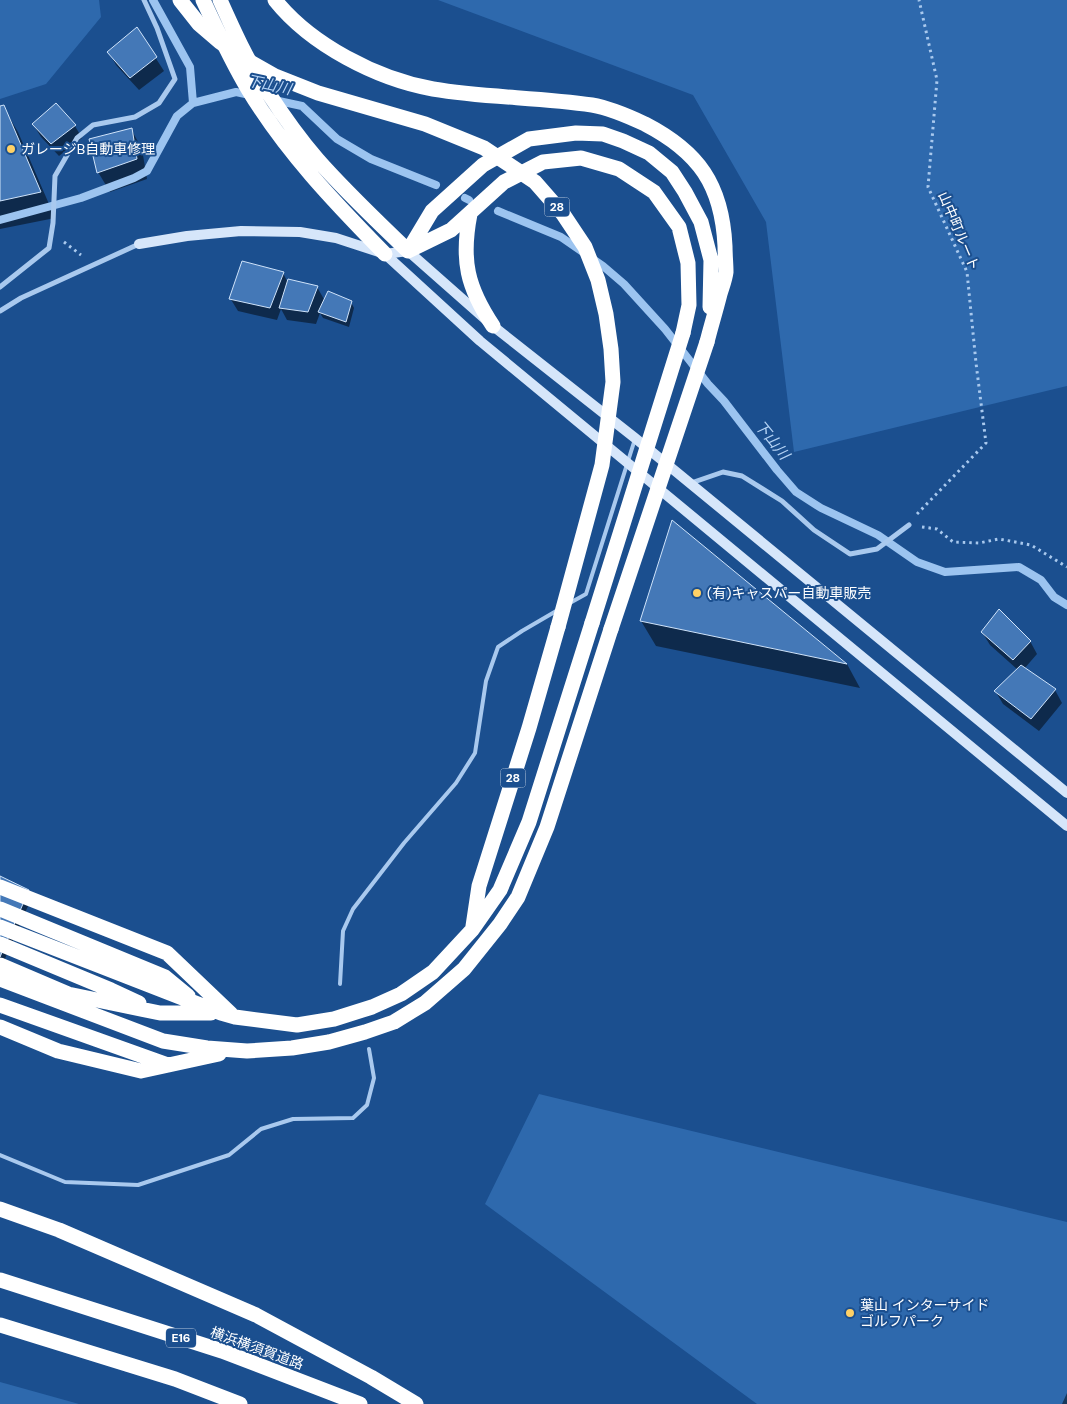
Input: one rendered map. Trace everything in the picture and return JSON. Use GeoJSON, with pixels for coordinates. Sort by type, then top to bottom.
{"type":"FeatureCollection","features":[{"type":"Feature","properties":{"kind":"highway","name":"28"},"geometry":{"type":"LineString","coordinates":[[180,0],[199,24],[220,42],[245,60],[275,76],[318,93],[425,124],[484,148],[535,182],[563,214],[585,247],[598,280],[612,349],[613,382],[602,465],[529,728],[479,886],[472,930]]}},
{"type":"Feature","properties":{"kind":"highway"},"geometry":{"type":"LineString","coordinates":[[203,0],[236,67],[266,117],[303,167],[335,204],[385,254]]}},
{"type":"Feature","properties":{"kind":"highway"},"geometry":{"type":"LineString","coordinates":[[220,0],[254,71],[286,119],[316,158],[408,251]]}},
{"type":"Feature","properties":{"kind":"highway"},"geometry":{"type":"LineString","coordinates":[[0,979],[163,1041],[235,1050],[292,1048],[329,1042],[394,1022],[425,1003],[464,969],[500,924],[518,896],[547,827],[707,342],[726,273],[724,225],[716,193],[702,168],[685,150],[658,131],[628,116],[593,105],[432,89],[394,79],[349,59],[318,40],[283,10],[275,0]]}},
{"type":"Feature","properties":{"kind":"highway"},"geometry":{"type":"LineString","coordinates":[[408,251],[432,211],[483,165],[529,139],[576,133],[603,134],[649,153],[672,172],[701,222],[711,260],[711,292],[707,342]]}},
{"type":"Feature","properties":{"kind":"highway"},"geometry":{"type":"LineString","coordinates":[[0,965],[68,994],[160,1013],[228,1015],[297,1026],[334,1020],[372,1007],[401,994],[433,972],[472,930],[500,890],[529,822],[683,333],[689,305],[688,263],[679,227],[654,192],[619,169],[581,158],[543,162],[504,182],[451,230],[408,251]]}},
{"type":"Feature","properties":{"kind":"highway"},"geometry":{"type":"LineString","coordinates":[[470,214],[466,256],[469,278],[478,304],[493,326]]}},
{"type":"Feature","properties":{"kind":"highway"},"geometry":{"type":"LineString","coordinates":[[0,887],[167,953],[228,1015]]}},
{"type":"Feature","properties":{"kind":"highway"},"geometry":{"type":"LineString","coordinates":[[0,909],[166,977],[198,1004]]}},
{"type":"Feature","properties":{"kind":"highway"},"geometry":{"type":"LineString","coordinates":[[0,927],[228,1015]]}},
{"type":"Feature","properties":{"kind":"highway"},"geometry":{"type":"LineString","coordinates":[[0,944],[112,990],[160,1013]]}},
{"type":"Feature","properties":{"kind":"highway"},"geometry":{"type":"LineString","coordinates":[[0,1005],[168,1065]]}},
{"type":"Feature","properties":{"kind":"highway"},"geometry":{"type":"LineString","coordinates":[[0,1027],[58,1051],[141,1071],[235,1050]]}},
{"type":"Feature","properties":{"kind":"highway"},"geometry":{"type":"LineString","coordinates":[[0,1209],[59,1230],[256,1315],[371,1377],[416,1404]]}},
{"type":"Feature","properties":{"kind":"highway","name":"横浜横須賀道路"},"geometry":{"type":"LineString","coordinates":[[0,1280],[222,1351],[360,1404]]}},
{"type":"Feature","properties":{"kind":"highway"},"geometry":{"type":"LineString","coordinates":[[0,1325],[175,1379],[240,1404]]}},
{"type":"Feature","properties":{"kind":"street"},"geometry":{"type":"LineString","coordinates":[[0,287],[49,248],[53,221],[55,176],[77,138],[93,125],[135,117],[159,103],[175,79],[157,28],[144,0]]}},
{"type":"Feature","properties":{"kind":"street"},"geometry":{"type":"LineString","coordinates":[[0,311],[21,298],[139,244],[187,236],[241,231],[300,232],[336,238],[385,254],[480,341],[1067,826]]}},
{"type":"Feature","properties":{"kind":"street"},"geometry":{"type":"LineString","coordinates":[[385,254],[408,251],[493,326],[635,438],[1067,793]]}},
{"type":"Feature","properties":{"kind":"street"},"geometry":{"type":"LineString","coordinates":[[691,484],[723,472],[742,476],[782,501],[814,530],[850,554],[877,549],[909,525]]}},
{"type":"Feature","properties":{"kind":"lane"},"geometry":{"type":"LineString","coordinates":[[340,984],[343,931],[353,909],[404,843],[456,784],[475,753],[486,681],[498,647],[522,630],[586,594],[635,438]]}},
{"type":"Feature","properties":{"kind":"lane"},"geometry":{"type":"LineString","coordinates":[[0,1155],[65,1182],[138,1185],[229,1155],[261,1129],[292,1120],[353,1118],[367,1105],[374,1078],[369,1049]]}},
{"type":"Feature","properties":{"kind":"path","name":"山中町ルート"},"geometry":{"type":"LineString","coordinates":[[903,530],[986,443],[967,272],[928,187],[937,80],[919,0]]}},
{"type":"Feature","properties":{"kind":"path"},"geometry":{"type":"LineString","coordinates":[[51,235],[94,264]]}},
{"type":"Feature","properties":{"kind":"path"},"geometry":{"type":"LineString","coordinates":[[909,525],[937,530],[954,542],[979,543],[999,539],[1031,545],[1067,567]]}},
{"type":"Feature","properties":{"kind":"shaded area"},"geometry":{"type":"Polygon","coordinates":[[[0,0],[99,0],[101,17],[46,84],[0,99],[0,0]]]}},
{"type":"Feature","properties":{"kind":"shaded area"},"geometry":{"type":"Polygon","coordinates":[[[438,0],[1067,0],[1067,386],[794,452],[766,222],[693,95],[438,0]]]}},
{"type":"Feature","properties":{"kind":"shaded area","name":"葉山 インターサイド ゴルフパーク"},"geometry":{"type":"Polygon","coordinates":[[[539,1094],[1067,1222],[1067,1404],[757,1404],[485,1204],[539,1094]]]}},
{"type":"Feature","properties":{"kind":"shaded area"},"geometry":{"type":"Polygon","coordinates":[[[0,1382],[79,1404],[0,1404],[0,1382]]]}},
{"type":"Feature","properties":{"kind":"building"},"geometry":{"type":"Polygon","coordinates":[[[137,27],[157,57],[130,78],[107,52],[137,27]]]}},
{"type":"Feature","properties":{"kind":"building"},"geometry":{"type":"Polygon","coordinates":[[[56,103],[76,125],[51,144],[32,124],[56,103]]]}},
{"type":"Feature","properties":{"kind":"building","name":"ガレージB自動車修理"},"geometry":{"type":"Polygon","coordinates":[[[4,105],[41,192],[0,201],[0,106],[4,105]]]}},
{"type":"Feature","properties":{"kind":"building"},"geometry":{"type":"Polygon","coordinates":[[[132,128],[137,159],[97,173],[89,139],[132,128]]]}},
{"type":"Feature","properties":{"kind":"building"},"geometry":{"type":"Polygon","coordinates":[[[242,261],[284,272],[270,308],[229,299],[242,261]]]}},
{"type":"Feature","properties":{"kind":"building"},"geometry":{"type":"Polygon","coordinates":[[[288,279],[318,286],[308,312],[279,308],[288,279]]]}},
{"type":"Feature","properties":{"kind":"building"},"geometry":{"type":"Polygon","coordinates":[[[328,291],[352,301],[346,322],[318,312],[328,291]]]}},
{"type":"Feature","properties":{"kind":"building"},"geometry":{"type":"Polygon","coordinates":[[[672,520],[847,664],[640,621],[672,520]]]}},
{"type":"Feature","properties":{"kind":"building"},"geometry":{"type":"Polygon","coordinates":[[[999,609],[1031,641],[1013,660],[981,632],[999,609]]]}},
{"type":"Feature","properties":{"kind":"building"},"geometry":{"type":"Polygon","coordinates":[[[1021,665],[1056,689],[1031,719],[994,691],[1021,665]]]}},
{"type":"Feature","properties":{"kind":"building"},"geometry":{"type":"Polygon","coordinates":[[[0,876],[29,890],[0,957],[0,876]]]}},
{"type":"Feature","properties":{"kind":"waterway"},"geometry":{"type":"LineString","coordinates":[[153,0],[190,67],[193,103]]}},
{"type":"Feature","properties":{"kind":"waterway","name":"下山川"},"geometry":{"type":"LineString","coordinates":[[0,220],[81,198],[134,178],[147,171],[177,116],[193,103],[236,92],[250,95]]}},
{"type":"Feature","properties":{"kind":"waterway","name":"下山川"},"geometry":{"type":"LineString","coordinates":[[274,100],[302,106],[337,139],[371,159],[436,185]]}},
{"type":"Feature","properties":{"kind":"waterway","name":"下山川"},"geometry":{"type":"LineString","coordinates":[[465,198],[469,200]]}},
{"type":"Feature","properties":{"kind":"waterway","name":"下山川"},"geometry":{"type":"LineString","coordinates":[[498,211],[561,237],[603,266],[624,284],[665,329],[796,492],[821,508],[878,535],[917,562],[945,572],[1019,567],[1041,580],[1054,597],[1067,605]]}},
{"type":"Feature","properties":{"kind":"place","name":"ガレージB自動車修理"},"geometry":{"type":"Point","coordinates":[11,149]}},
{"type":"Feature","properties":{"kind":"place","name":"(有)キャスパー自動車販売"},"geometry":{"type":"Point","coordinates":[697,593]}},
{"type":"Feature","properties":{"kind":"place","name":"葉山 インターサイド ゴルフパーク"},"geometry":{"type":"Point","coordinates":[850,1313]}}]}
